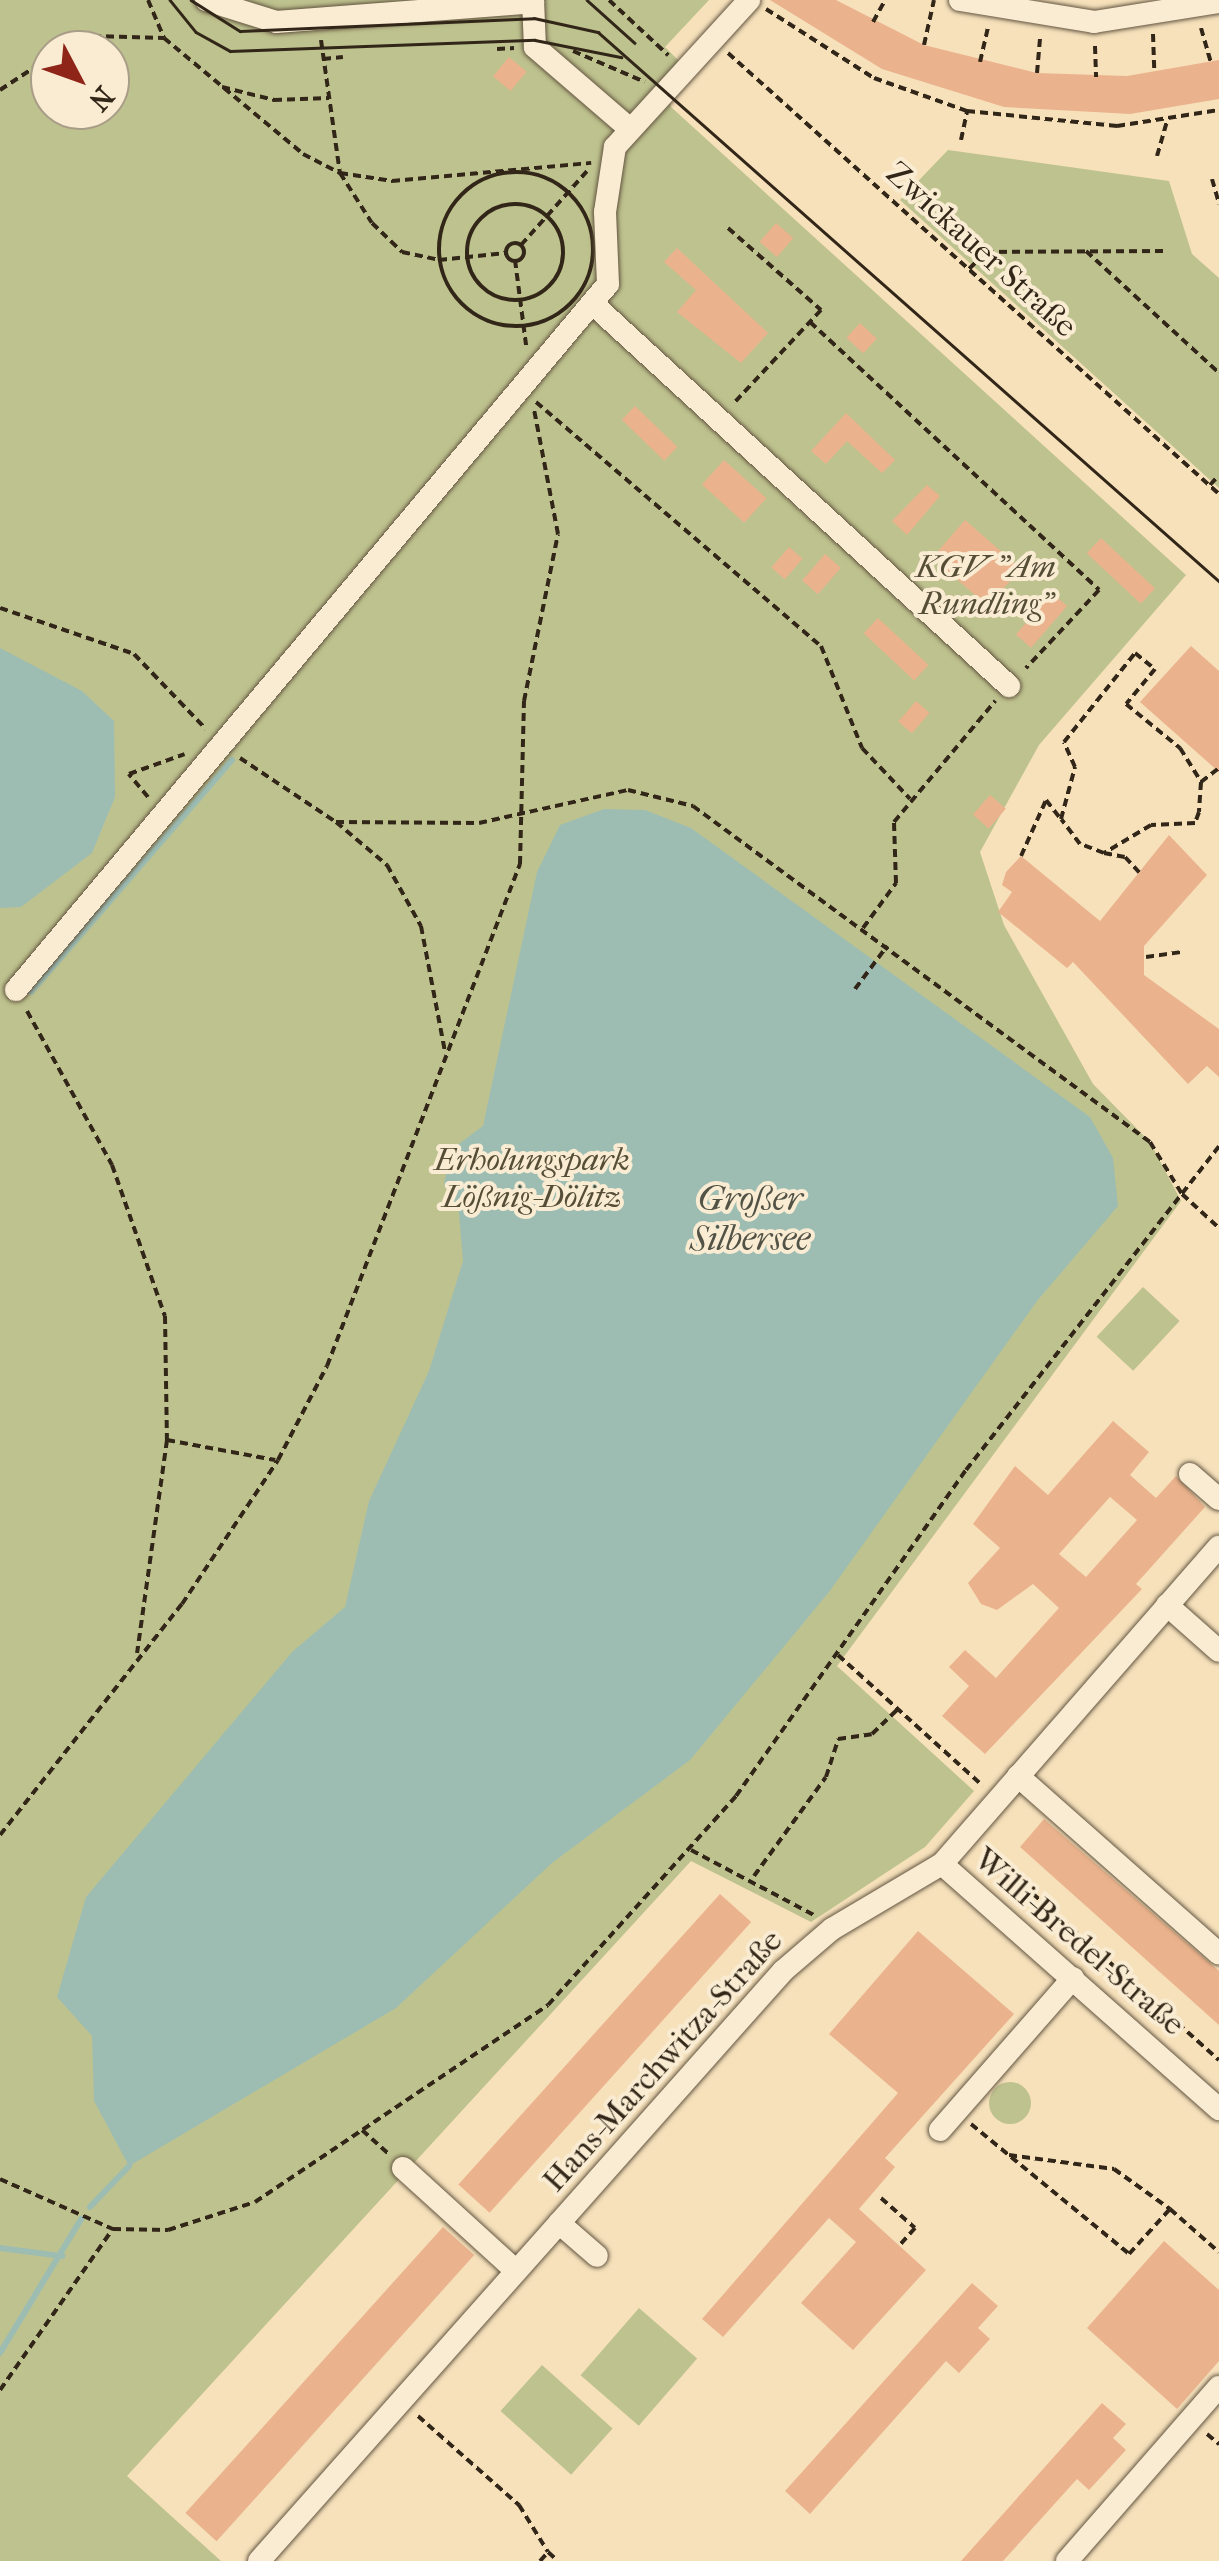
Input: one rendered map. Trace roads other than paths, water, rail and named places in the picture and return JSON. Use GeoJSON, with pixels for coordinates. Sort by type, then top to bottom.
{"type":"FeatureCollection","features":[{"type":"Feature","properties":{"kind":"street"},"geometry":{"type":"LineString","coordinates":[[206,0],[241,18],[320,20],[533,1],[535,46],[630,128]]}},
{"type":"Feature","properties":{"kind":"street"},"geometry":{"type":"LineString","coordinates":[[16,990],[594,304],[611,262],[606,176],[630,128],[752,0]]}},
{"type":"Feature","properties":{"kind":"street"},"geometry":{"type":"LineString","coordinates":[[960,0],[1042,19],[1094,22],[1152,18],[1219,2]]}},
{"type":"Feature","properties":{"kind":"street"},"geometry":{"type":"LineString","coordinates":[[594,304],[716,422],[1009,686]]}},
{"type":"Feature","properties":{"kind":"street"},"geometry":{"type":"LineString","coordinates":[[1190,1474],[1219,1500]]}},
{"type":"Feature","properties":{"kind":"street","name":"Hans-Marchwitza-Straße"},"geometry":{"type":"LineString","coordinates":[[259,2561],[783,1971],[832,1928],[942,1864],[1219,1547]]}},
{"type":"Feature","properties":{"kind":"street"},"geometry":{"type":"LineString","coordinates":[[1167,1605],[1219,1651]]}},
{"type":"Feature","properties":{"kind":"street"},"geometry":{"type":"LineString","coordinates":[[1018,1776],[1219,1954]]}},
{"type":"Feature","properties":{"kind":"street","name":"Willi-Bredel-Straße"},"geometry":{"type":"LineString","coordinates":[[942,1864],[1219,2109]]}},
{"type":"Feature","properties":{"kind":"street"},"geometry":{"type":"LineString","coordinates":[[948,2121],[1072,1978]]}},
{"type":"Feature","properties":{"kind":"street"},"geometry":{"type":"LineString","coordinates":[[403,2168],[516,2271]]}},
{"type":"Feature","properties":{"kind":"street"},"geometry":{"type":"LineString","coordinates":[[558,2224],[597,2256]]}},
{"type":"Feature","properties":{"kind":"street"},"geometry":{"type":"LineString","coordinates":[[1067,2561],[1219,2387]]}},
{"type":"Feature","properties":{"kind":"water"},"geometry":{"type":"Polygon","coordinates":[[[0,648],[82,691],[114,721],[115,797],[92,853],[21,907],[0,908],[0,648]]]}},
{"type":"Feature","properties":{"kind":"water","name":"Großer Silbersee"},"geometry":{"type":"Polygon","coordinates":[[[604,809],[645,810],[691,828],[1090,1117],[1113,1158],[1118,1206],[1037,1301],[829,1592],[690,1760],[552,1863],[396,2008],[129,2166],[94,2101],[92,2036],[57,1997],[86,1897],[292,1652],[345,1607],[369,1501],[429,1371],[463,1261],[459,1213],[444,1184],[452,1149],[483,1126],[537,872],[560,825],[604,809]]]}},
{"type":"Feature","properties":{"kind":"waterway"},"geometry":{"type":"LineString","coordinates":[[31,992],[232,760]]}},
{"type":"Feature","properties":{"kind":"waterway"},"geometry":{"type":"LineString","coordinates":[[90,2207],[129,2166]]}},
{"type":"Feature","properties":{"kind":"waterway"},"geometry":{"type":"LineString","coordinates":[[0,2353],[81,2219]]}},
{"type":"Feature","properties":{"kind":"waterway"},"geometry":{"type":"LineString","coordinates":[[0,2248],[62,2256]]}},
{"type":"Feature","properties":{"kind":"tram line"},"geometry":{"type":"LineString","coordinates":[[170,0],[196,32],[230,51],[535,40],[621,57]]}},
{"type":"Feature","properties":{"kind":"tram line"},"geometry":{"type":"LineString","coordinates":[[191,0],[240,31],[534,18],[598,32],[1219,581]]}},
{"type":"Feature","properties":{"kind":"tram line"},"geometry":{"type":"LineString","coordinates":[[587,0],[635,43]]}},
{"type":"Feature","properties":{"kind":"park label","name":"KGV \"Am Rundling\""},"geometry":{"type":"Point","coordinates":[986,586]}},
{"type":"Feature","properties":{"kind":"park label","name":"Erholungspark Lößnig-Dölitz"},"geometry":{"type":"Point","coordinates":[532,1180]}}]}
